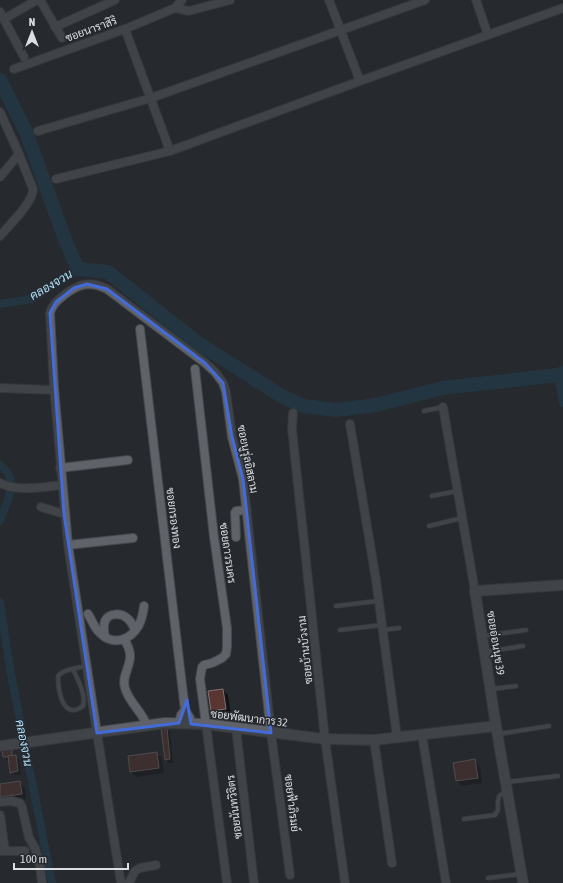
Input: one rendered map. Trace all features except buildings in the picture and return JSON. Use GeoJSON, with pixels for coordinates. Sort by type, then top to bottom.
{"type":"FeatureCollection","features":[{"type":"Feature","properties":{"kind":"street"},"geometry":{"type":"LineString","coordinates":[[24,57],[2,16],[39,0],[62,38]]}},
{"type":"Feature","properties":{"kind":"street"},"geometry":{"type":"LineString","coordinates":[[55,27],[115,0]]}},
{"type":"Feature","properties":{"kind":"street","name":"ซอยนาราสิริ"},"geometry":{"type":"LineString","coordinates":[[14,69],[125,29],[175,8],[182,0]]}},
{"type":"Feature","properties":{"kind":"street","name":"ซอยนาราสิริ"},"geometry":{"type":"LineString","coordinates":[[175,8],[189,10],[220,1],[230,0]]}},
{"type":"Feature","properties":{"kind":"street"},"geometry":{"type":"LineString","coordinates":[[329,0],[360,81]]}},
{"type":"Feature","properties":{"kind":"street"},"geometry":{"type":"LineString","coordinates":[[38,131],[151,98],[424,0]]}},
{"type":"Feature","properties":{"kind":"street"},"geometry":{"type":"LineString","coordinates":[[476,0],[488,35]]}},
{"type":"Feature","properties":{"kind":"street"},"geometry":{"type":"LineString","coordinates":[[56,179],[170,151],[563,8]]}},
{"type":"Feature","properties":{"kind":"street"},"geometry":{"type":"LineString","coordinates":[[125,29],[170,151]]}},
{"type":"Feature","properties":{"kind":"street"},"geometry":{"type":"LineString","coordinates":[[0,114],[19,154],[33,189],[28,203],[0,236]]}},
{"type":"Feature","properties":{"kind":"street"},"geometry":{"type":"LineString","coordinates":[[0,177],[19,154]]}},
{"type":"Feature","properties":{"kind":"street","name":"ซอยนูรุ่ลอิสลาม"},"geometry":{"type":"LineString","coordinates":[[54,390],[50,313],[52,306],[74,288],[87,284],[99,285],[107,289],[215,372],[223,383],[226,392],[232,437],[243,478],[272,733]]}},
{"type":"Feature","properties":{"kind":"street","name":"ซอยกรองทอง"},"geometry":{"type":"LineString","coordinates":[[140,329],[185,710],[190,718],[191,724]]}},
{"type":"Feature","properties":{"kind":"street","name":"ซอยถาวรนคร"},"geometry":{"type":"LineString","coordinates":[[195,369],[214,537],[227,628],[226,654],[222,658],[212,663],[204,664],[200,672],[206,724]]}},
{"type":"Feature","properties":{"kind":"street"},"geometry":{"type":"LineString","coordinates":[[0,388],[54,390],[68,545],[121,883]]}},
{"type":"Feature","properties":{"kind":"street","name":"ซอยอ่อนนุช 39"},"geometry":{"type":"LineString","coordinates":[[443,407],[522,878]]}},
{"type":"Feature","properties":{"kind":"street","name":"ซอยบ้านบัวงาม"},"geometry":{"type":"LineString","coordinates":[[293,413],[293,436],[325,739],[345,883]]}},
{"type":"Feature","properties":{"kind":"street"},"geometry":{"type":"LineString","coordinates":[[350,424],[378,601],[397,737]]}},
{"type":"Feature","properties":{"kind":"street"},"geometry":{"type":"LineString","coordinates":[[60,468],[128,460]]}},
{"type":"Feature","properties":{"kind":"street"},"geometry":{"type":"LineString","coordinates":[[2,484],[24,488],[62,486]]}},
{"type":"Feature","properties":{"kind":"street"},"geometry":{"type":"LineString","coordinates":[[41,507],[64,514]]}},
{"type":"Feature","properties":{"kind":"street"},"geometry":{"type":"LineString","coordinates":[[236,537],[234,513],[236,511],[247,510]]}},
{"type":"Feature","properties":{"kind":"street"},"geometry":{"type":"LineString","coordinates":[[68,545],[133,538]]}},
{"type":"Feature","properties":{"kind":"street"},"geometry":{"type":"LineString","coordinates":[[475,591],[563,584]]}},
{"type":"Feature","properties":{"kind":"street"},"geometry":{"type":"LineString","coordinates":[[88,614],[99,632],[109,640],[125,640],[140,623],[144,606]]}},
{"type":"Feature","properties":{"kind":"street"},"geometry":{"type":"LineString","coordinates":[[105,637],[104,624],[110,616],[119,614],[127,618],[135,630]]}},
{"type":"Feature","properties":{"kind":"street"},"geometry":{"type":"LineString","coordinates":[[125,640],[130,654],[124,681],[125,689],[129,697],[145,718],[147,726]]}},
{"type":"Feature","properties":{"kind":"street"},"geometry":{"type":"LineString","coordinates":[[178,723],[185,710]]}},
{"type":"Feature","properties":{"kind":"street","name":"ซอยพัฒนาการ 32"},"geometry":{"type":"LineString","coordinates":[[2,746],[165,723],[206,724],[325,739],[374,740],[496,730]]}},
{"type":"Feature","properties":{"kind":"street"},"geometry":{"type":"LineString","coordinates":[[206,724],[227,883]]}},
{"type":"Feature","properties":{"kind":"street","name":"ซอยนันทวิจิตร"},"geometry":{"type":"LineString","coordinates":[[236,728],[254,883]]}},
{"type":"Feature","properties":{"kind":"street","name":"ซอยฟ้าภิรมย์"},"geometry":{"type":"LineString","coordinates":[[272,733],[290,875]]}},
{"type":"Feature","properties":{"kind":"street"},"geometry":{"type":"LineString","coordinates":[[422,735],[446,883]]}},
{"type":"Feature","properties":{"kind":"street"},"geometry":{"type":"LineString","coordinates":[[374,740],[392,862]]}},
{"type":"Feature","properties":{"kind":"street"},"geometry":{"type":"LineString","coordinates":[[0,802],[11,801],[20,803],[29,838],[35,848],[42,883]]}},
{"type":"Feature","properties":{"kind":"street"},"geometry":{"type":"LineString","coordinates":[[0,815],[3,850],[25,851]]}},
{"type":"Feature","properties":{"kind":"street"},"geometry":{"type":"LineString","coordinates":[[128,883],[135,871],[147,866],[156,865]]}},
{"type":"Feature","properties":{"kind":"lane"},"geometry":{"type":"LineString","coordinates":[[424,411],[443,407]]}},
{"type":"Feature","properties":{"kind":"lane"},"geometry":{"type":"LineString","coordinates":[[432,496],[458,491]]}},
{"type":"Feature","properties":{"kind":"lane"},"geometry":{"type":"LineString","coordinates":[[429,526],[462,518]]}},
{"type":"Feature","properties":{"kind":"lane"},"geometry":{"type":"LineString","coordinates":[[336,606],[378,601]]}},
{"type":"Feature","properties":{"kind":"lane"},"geometry":{"type":"LineString","coordinates":[[340,630],[399,628]]}},
{"type":"Feature","properties":{"kind":"lane"},"geometry":{"type":"LineString","coordinates":[[482,636],[526,630]]}},
{"type":"Feature","properties":{"kind":"lane"},"geometry":{"type":"LineString","coordinates":[[485,652],[523,646]]}},
{"type":"Feature","properties":{"kind":"lane"},"geometry":{"type":"LineString","coordinates":[[73,669],[79,682],[84,701],[83,706],[72,710],[67,709],[63,704],[59,692],[58,676],[61,672],[73,669],[86,666]]}},
{"type":"Feature","properties":{"kind":"lane"},"geometry":{"type":"LineString","coordinates":[[491,690],[516,686]]}},
{"type":"Feature","properties":{"kind":"lane"},"geometry":{"type":"LineString","coordinates":[[496,730],[549,726]]}},
{"type":"Feature","properties":{"kind":"lane"},"geometry":{"type":"LineString","coordinates":[[464,819],[495,815],[498,810],[499,795],[507,787],[558,776]]}},
{"type":"Feature","properties":{"kind":"lane"},"geometry":{"type":"LineString","coordinates":[[488,878],[522,878]]}},
{"type":"Feature","properties":{"kind":"highlighted area"},"geometry":{"type":"Polygon","coordinates":[[[87,284],[107,289],[205,363],[223,383],[232,437],[243,479],[271,733],[191,724],[187,700],[179,723],[97,733],[64,514],[50,313],[56,302],[74,288],[87,284]]]}},
{"type":"Feature","properties":{"kind":"waterway"},"geometry":{"type":"LineString","coordinates":[[0,80],[26,132],[66,242],[78,269],[108,272],[198,343],[283,397],[304,406],[336,410],[376,405],[443,388],[558,375],[563,373]]}},
{"type":"Feature","properties":{"kind":"waterway","name":"คลองจวน"},"geometry":{"type":"LineString","coordinates":[[0,304],[32,299],[78,269]]}},
{"type":"Feature","properties":{"kind":"waterway"},"geometry":{"type":"LineString","coordinates":[[558,375],[563,403]]}},
{"type":"Feature","properties":{"kind":"waterway","name":"คลองจวน"},"geometry":{"type":"LineString","coordinates":[[0,465],[9,474],[11,483],[10,494],[0,521]]}},
{"type":"Feature","properties":{"kind":"waterway","name":"คลองจวน"},"geometry":{"type":"LineString","coordinates":[[0,602],[10,669],[52,883]]}}]}
